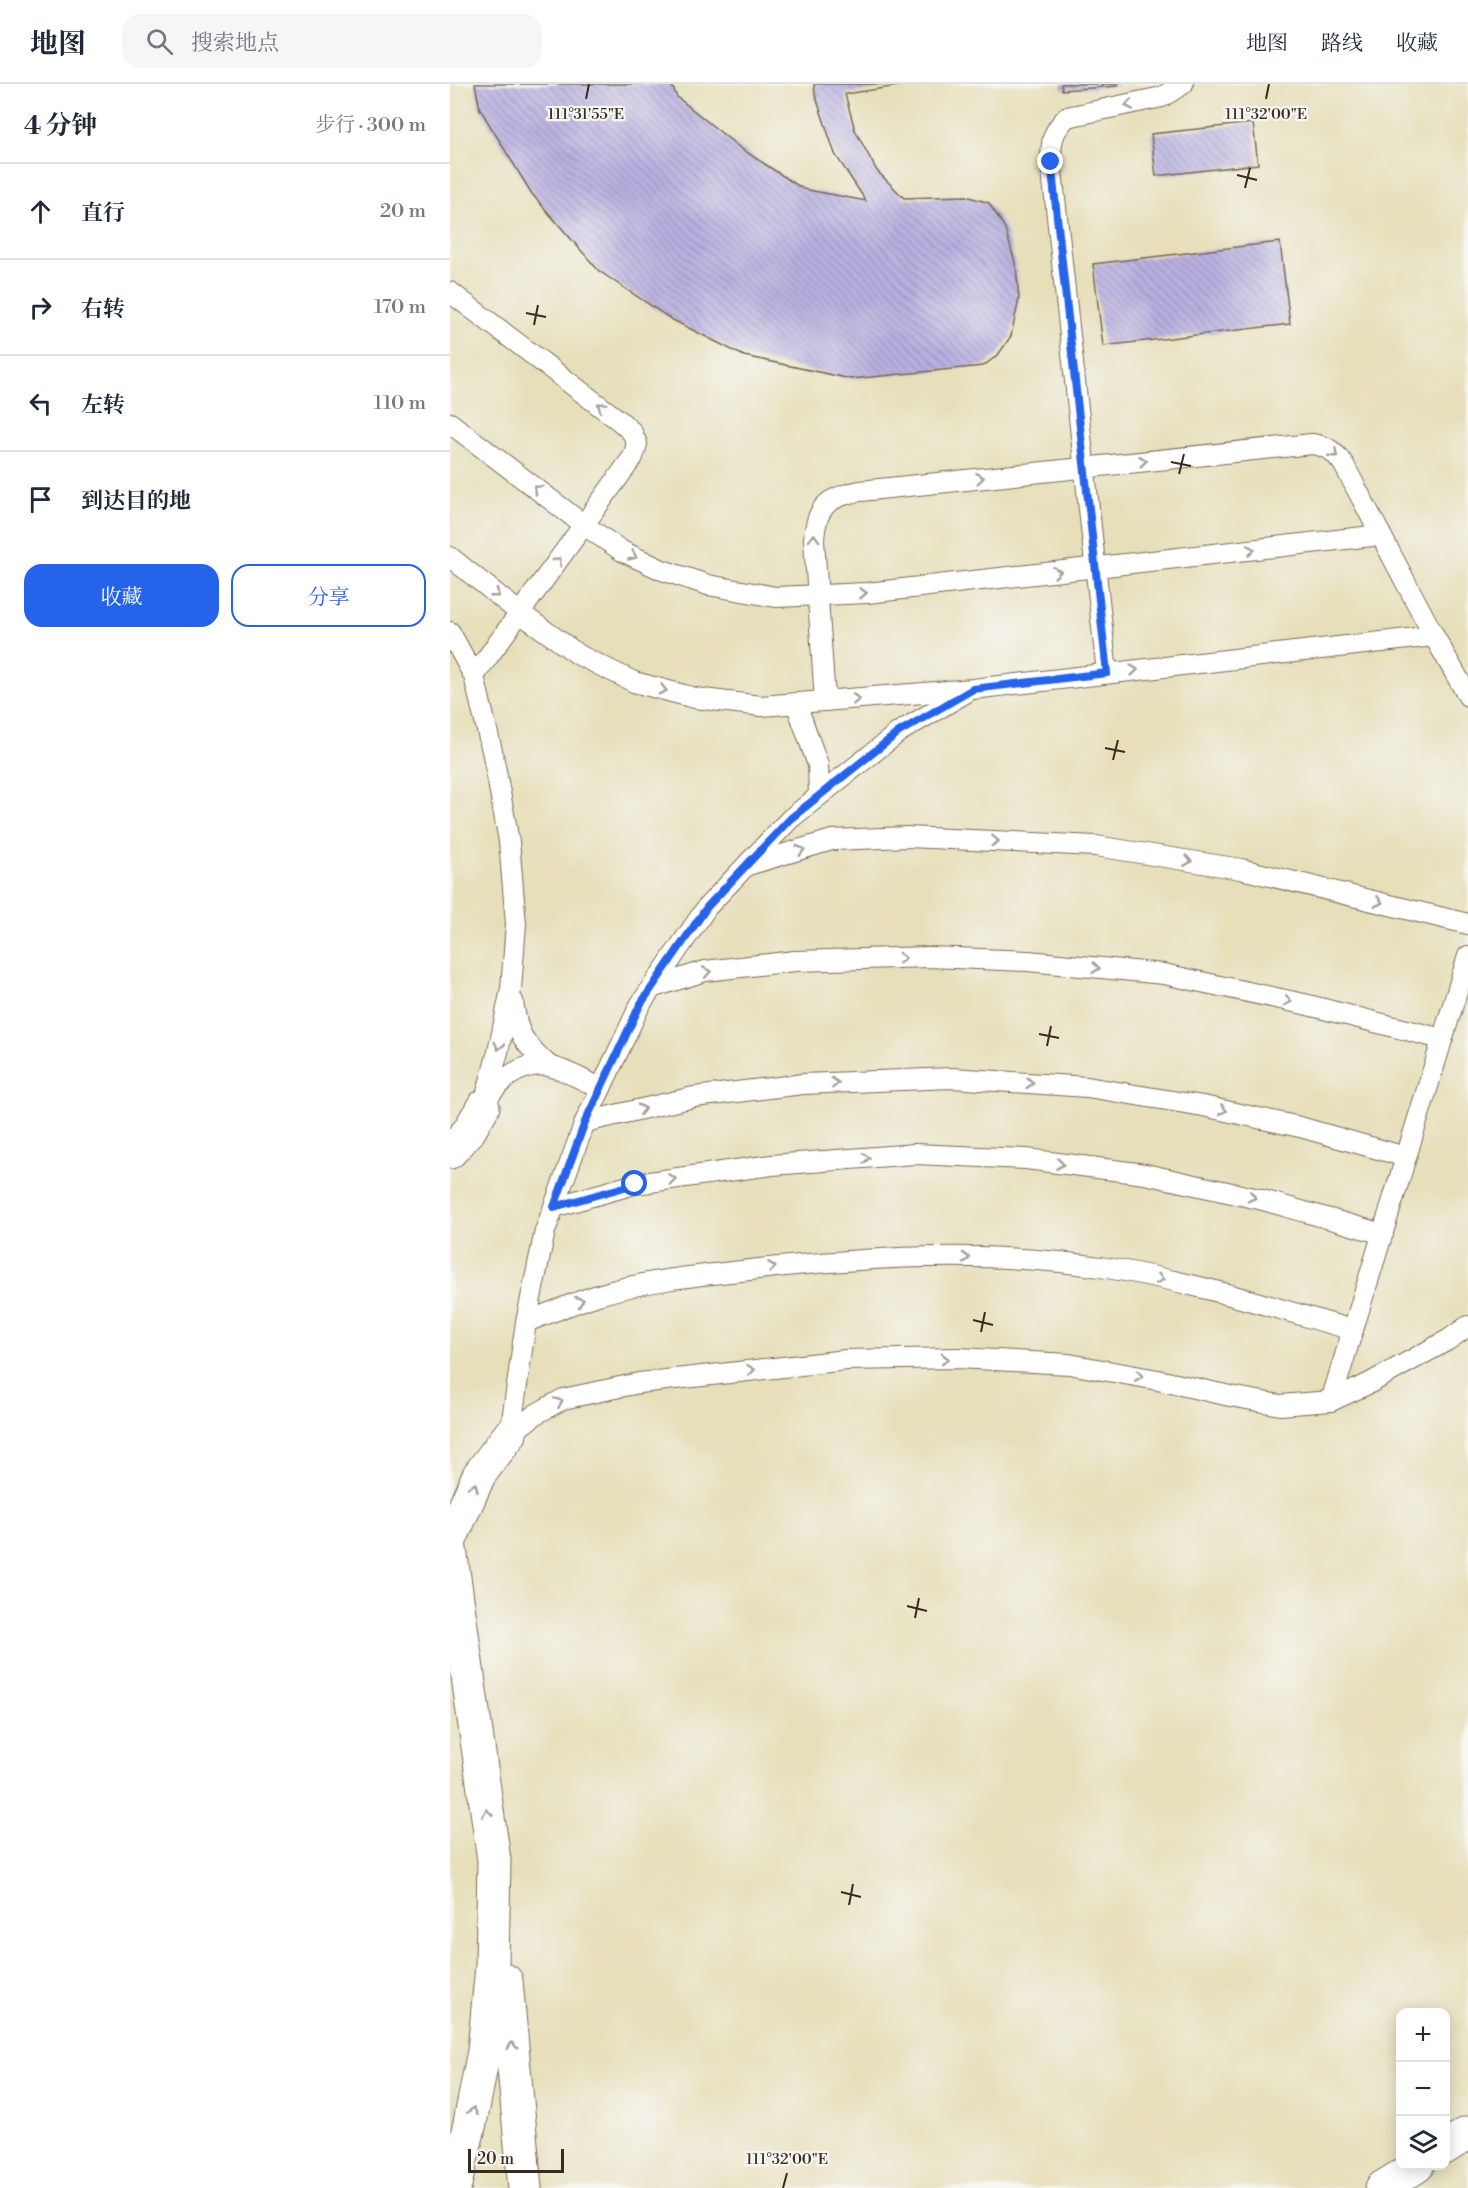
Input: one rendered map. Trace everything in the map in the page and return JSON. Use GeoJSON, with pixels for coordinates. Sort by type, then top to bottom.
{"type":"FeatureCollection","features":[{"type":"Feature","properties":{"kind":"highway"},"geometry":{"type":"LineString","coordinates":[[450,1152],[469,1131],[483,1107]]}},
{"type":"Feature","properties":{"kind":"highway"},"geometry":{"type":"LineString","coordinates":[[450,1540],[479,1475],[510,1434]]}},
{"type":"Feature","properties":{"kind":"highway"},"geometry":{"type":"LineString","coordinates":[[450,1549],[494,1860],[525,2188]]}},
{"type":"Feature","properties":{"kind":"highway"},"geometry":{"type":"LineString","coordinates":[[454,2188],[484,2051],[492,1966],[494,1860]]}},
{"type":"Feature","properties":{"kind":"highway"},"geometry":{"type":"LineString","coordinates":[[1450,2144],[1468,2133]]}},
{"type":"Feature","properties":{"kind":"highway"},"geometry":{"type":"LineString","coordinates":[[1382,2188],[1411,2170]]}},
{"type":"Feature","properties":{"kind":"lane"},"geometry":{"type":"LineString","coordinates":[[1107,673],[1052,173],[1051,142],[1057,127],[1067,117],[1162,97],[1183,84]]}},
{"type":"Feature","properties":{"kind":"lane"},"geometry":{"type":"LineString","coordinates":[[450,292],[621,422],[632,432],[637,444],[633,457],[474,676]]}},
{"type":"Feature","properties":{"kind":"lane"},"geometry":{"type":"LineString","coordinates":[[450,423],[584,525],[622,551],[662,570],[708,585],[776,597],[867,593],[1381,535]]}},
{"type":"Feature","properties":{"kind":"lane"},"geometry":{"type":"LineString","coordinates":[[825,701],[814,540],[815,521],[824,506],[840,495],[1312,444],[1325,446],[1335,452],[1344,465],[1468,696]]}},
{"type":"Feature","properties":{"kind":"lane"},"geometry":{"type":"LineString","coordinates":[[450,557],[520,613],[579,655],[634,682],[695,698],[761,706],[973,689],[1434,636]]}},
{"type":"Feature","properties":{"kind":"lane"},"geometry":{"type":"LineString","coordinates":[[450,632],[474,676],[493,755],[509,841],[516,924],[511,989],[498,1052],[483,1107]]}},
{"type":"Feature","properties":{"kind":"lane"},"geometry":{"type":"LineString","coordinates":[[510,1434],[526,1322],[545,1231],[585,1122],[640,1005],[707,907],[790,819],[899,732],[973,689]]}},
{"type":"Feature","properties":{"kind":"lane"},"geometry":{"type":"LineString","coordinates":[[796,703],[818,765],[819,795]]}},
{"type":"Feature","properties":{"kind":"lane"},"geometry":{"type":"LineString","coordinates":[[745,866],[832,840],[908,837],[1096,846],[1241,869],[1468,924]]}},
{"type":"Feature","properties":{"kind":"lane"},"geometry":{"type":"LineString","coordinates":[[1331,1401],[1468,956]]}},
{"type":"Feature","properties":{"kind":"lane"},"geometry":{"type":"LineString","coordinates":[[651,988],[705,971],[795,961],[930,957],[1028,961],[1164,974],[1304,1004],[1442,1039]]}},
{"type":"Feature","properties":{"kind":"lane"},"geometry":{"type":"LineString","coordinates":[[511,989],[515,1019],[523,1041],[549,1066]]}},
{"type":"Feature","properties":{"kind":"lane"},"geometry":{"type":"LineString","coordinates":[[483,1107],[492,1092],[511,1074],[530,1065],[549,1066],[601,1088]]}},
{"type":"Feature","properties":{"kind":"lane"},"geometry":{"type":"LineString","coordinates":[[585,1122],[705,1096],[803,1084],[952,1078],[1087,1087],[1203,1106],[1300,1127],[1406,1157]]}},
{"type":"Feature","properties":{"kind":"lane"},"geometry":{"type":"LineString","coordinates":[[554,1207],[635,1184],[772,1165],[915,1154],[1026,1160],[1145,1174],[1259,1198],[1383,1234]]}},
{"type":"Feature","properties":{"kind":"lane"},"geometry":{"type":"LineString","coordinates":[[526,1322],[599,1294],[668,1279],[786,1266],[905,1258],[1005,1258],[1107,1268],[1192,1285],[1353,1330]]}},
{"type":"Feature","properties":{"kind":"lane"},"geometry":{"type":"LineString","coordinates":[[510,1434],[536,1414],[563,1399],[639,1383],[846,1360],[958,1358],[1069,1364],[1280,1405],[1331,1401],[1370,1383],[1448,1340],[1468,1326]]}},
{"type":"Feature","properties":{"kind":"building"},"geometry":{"type":"Polygon","coordinates":[[[475,84],[671,84],[677,97],[740,148],[803,189],[866,201],[835,154],[815,94],[814,84],[911,84],[845,94],[855,130],[877,171],[904,198],[966,196],[989,203],[1005,228],[1016,266],[1019,299],[1011,336],[998,355],[983,366],[851,379],[744,356],[671,319],[599,271],[532,194],[480,109],[475,84]]]}},
{"type":"Feature","properties":{"kind":"building"},"geometry":{"type":"Polygon","coordinates":[[[1061,84],[1118,84],[1118,86],[1062,90],[1061,84]]]}},
{"type":"Feature","properties":{"kind":"building"},"geometry":{"type":"Polygon","coordinates":[[[1253,123],[1258,164],[1156,176],[1151,134],[1253,123]]]}},
{"type":"Feature","properties":{"kind":"building"},"geometry":{"type":"Polygon","coordinates":[[[1280,242],[1290,324],[1103,346],[1093,264],[1280,242]]]}},
{"type":"Feature","properties":{"kind":"route"},"geometry":{"type":"LineString","coordinates":[[635,1184],[554,1207],[585,1122],[640,1005],[707,907],[790,819],[899,732],[973,689],[1107,673],[1051,162]]}}]}
